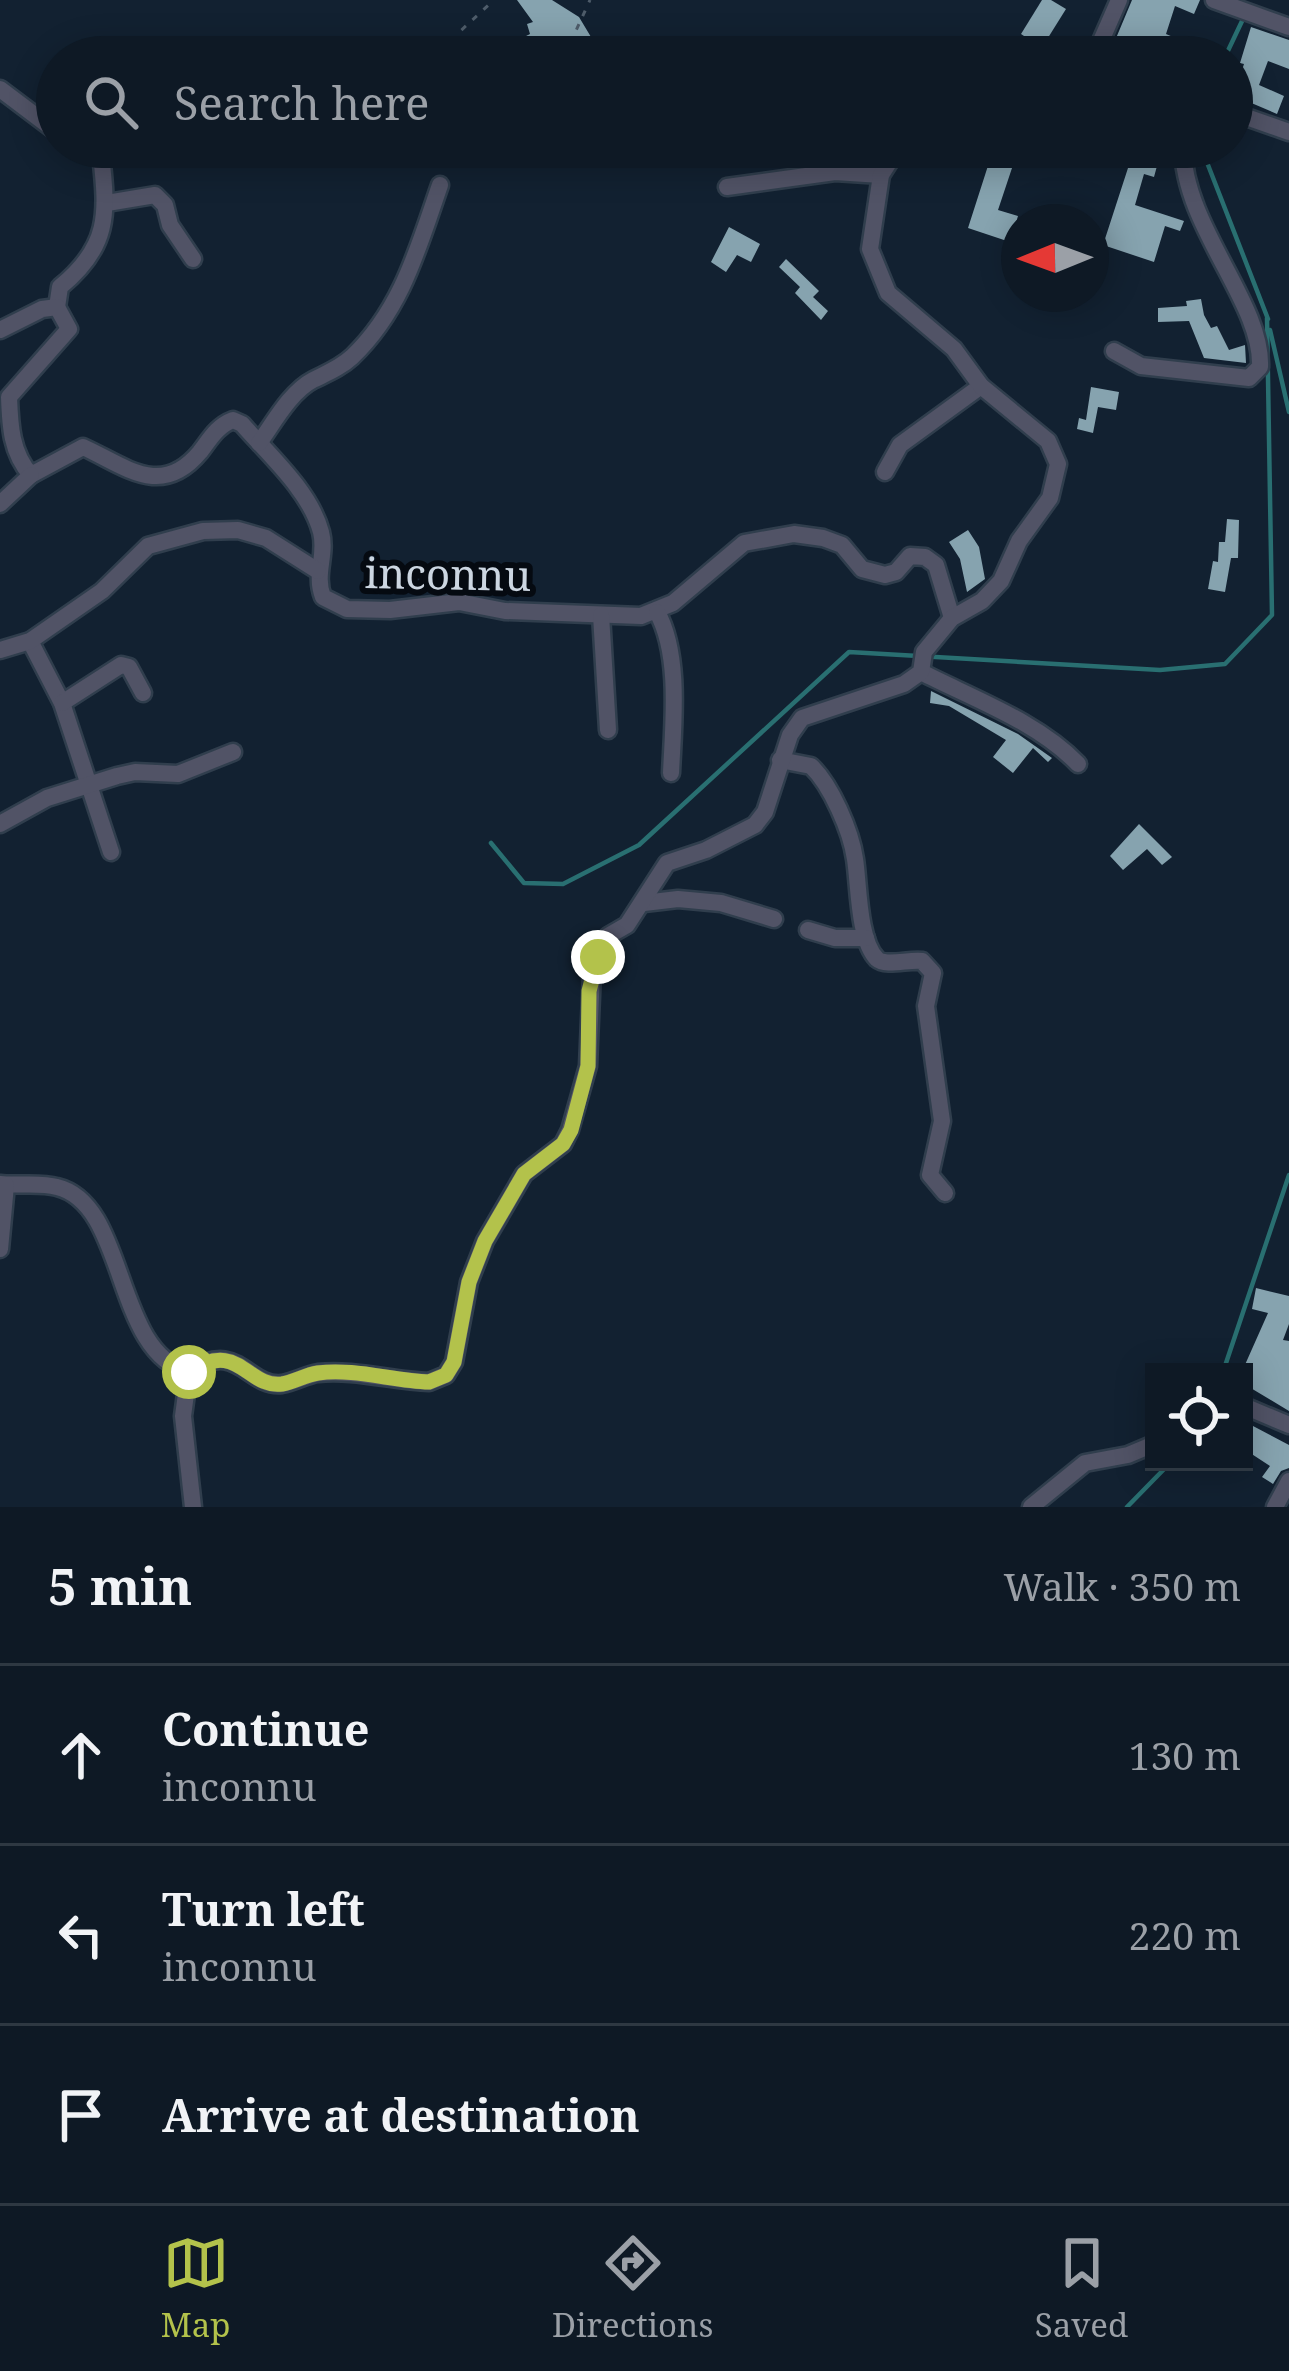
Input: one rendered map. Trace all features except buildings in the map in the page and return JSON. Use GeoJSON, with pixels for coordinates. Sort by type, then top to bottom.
{"type":"FeatureCollection","features":[{"type":"Feature","properties":{"kind":"street"},"geometry":{"type":"LineString","coordinates":[[1103,36],[1119,0]]}},
{"type":"Feature","properties":{"kind":"street"},"geometry":{"type":"LineString","coordinates":[[1214,0],[1289,27]]}},
{"type":"Feature","properties":{"kind":"street"},"geometry":{"type":"LineString","coordinates":[[0,88],[36,116]]}},
{"type":"Feature","properties":{"kind":"street"},"geometry":{"type":"LineString","coordinates":[[1253,119],[1289,132]]}},
{"type":"Feature","properties":{"kind":"street"},"geometry":{"type":"LineString","coordinates":[[31,475],[15,447],[9,397],[69,329],[57,307],[60,287],[87,265],[100,240],[107,168]]}},
{"type":"Feature","properties":{"kind":"street"},"geometry":{"type":"LineString","coordinates":[[0,1249],[3,1185],[58,1186],[78,1197],[96,1221],[159,1356],[176,1369],[189,1372],[204,1362],[221,1361],[243,1365],[263,1381],[280,1384],[317,1373],[429,1382],[446,1375],[454,1362],[469,1282],[485,1241],[524,1174],[563,1144],[571,1130],[584,1089],[589,991],[602,946],[627,925],[667,863],[706,850],[754,825],[765,812],[780,760],[802,718],[904,684],[923,664],[952,618],[982,601],[1000,581],[1019,541],[1050,497],[1058,464],[1048,441],[981,386],[954,349],[888,293],[870,249],[886,168]]}},
{"type":"Feature","properties":{"kind":"street"},"geometry":{"type":"LineString","coordinates":[[1114,351],[1142,366],[1249,378],[1260,368],[1256,340],[1196,209],[1188,168]]}},
{"type":"Feature","properties":{"kind":"street"},"geometry":{"type":"LineString","coordinates":[[727,187],[835,172],[881,175]]}},
{"type":"Feature","properties":{"kind":"street"},"geometry":{"type":"LineString","coordinates":[[0,504],[31,475],[82,447],[116,467],[163,476],[184,470],[222,424],[233,420],[259,443],[312,380],[352,357],[391,311],[406,284],[440,185]]}},
{"type":"Feature","properties":{"kind":"street"},"geometry":{"type":"LineString","coordinates":[[106,203],[155,195],[193,259]]}},
{"type":"Feature","properties":{"kind":"street"},"geometry":{"type":"LineString","coordinates":[[0,330],[42,309],[57,307]]}},
{"type":"Feature","properties":{"kind":"street"},"geometry":{"type":"LineString","coordinates":[[885,472],[900,445],[981,386]]}},
{"type":"Feature","properties":{"kind":"street","name":"inconnu"},"geometry":{"type":"LineString","coordinates":[[259,443],[299,491],[321,530],[318,571],[323,597],[347,609],[390,610],[459,602],[505,611],[656,612]]}},
{"type":"Feature","properties":{"kind":"street","name":"inconnu"},"geometry":{"type":"LineString","coordinates":[[0,650],[30,641],[102,591],[148,546],[203,531],[238,530],[266,538],[318,571]]}},
{"type":"Feature","properties":{"kind":"street"},"geometry":{"type":"LineString","coordinates":[[670,773],[675,738],[672,676],[656,612],[673,604],[743,543],[794,534],[842,545],[862,569],[885,575],[896,572],[910,556],[925,557],[936,565],[952,618]]}},
{"type":"Feature","properties":{"kind":"street"},"geometry":{"type":"LineString","coordinates":[[601,615],[608,730]]}},
{"type":"Feature","properties":{"kind":"street"},"geometry":{"type":"LineString","coordinates":[[30,641],[62,703],[111,852]]}},
{"type":"Feature","properties":{"kind":"street"},"geometry":{"type":"LineString","coordinates":[[923,664],[1065,750],[1078,764]]}},
{"type":"Feature","properties":{"kind":"street"},"geometry":{"type":"LineString","coordinates":[[62,703],[122,665],[129,667],[142,693]]}},
{"type":"Feature","properties":{"kind":"street"},"geometry":{"type":"LineString","coordinates":[[0,824],[46,798],[90,784],[135,772],[178,774],[233,752]]}},
{"type":"Feature","properties":{"kind":"street"},"geometry":{"type":"LineString","coordinates":[[780,760],[811,766],[835,799],[855,855],[866,938],[880,962],[922,961],[933,973],[926,1006],[942,1121],[930,1175],[945,1193]]}},
{"type":"Feature","properties":{"kind":"street"},"geometry":{"type":"LineString","coordinates":[[644,903],[678,898],[721,903],[774,920]]}},
{"type":"Feature","properties":{"kind":"street"},"geometry":{"type":"LineString","coordinates":[[808,929],[835,938],[866,938]]}},
{"type":"Feature","properties":{"kind":"street"},"geometry":{"type":"LineString","coordinates":[[189,1372],[182,1416],[193,1507]]}},
{"type":"Feature","properties":{"kind":"street"},"geometry":{"type":"LineString","coordinates":[[1253,1410],[1289,1425]]}},
{"type":"Feature","properties":{"kind":"street"},"geometry":{"type":"LineString","coordinates":[[1031,1507],[1085,1463],[1145,1448]]}},
{"type":"Feature","properties":{"kind":"street"},"geometry":{"type":"LineString","coordinates":[[1275,1507],[1289,1481]]}},
{"type":"Feature","properties":{"kind":"path"},"geometry":{"type":"LineString","coordinates":[[455,36],[494,0]]}},
{"type":"Feature","properties":{"kind":"path"},"geometry":{"type":"LineString","coordinates":[[574,36],[590,0]]}},
{"type":"Feature","properties":{"kind":"waterway"},"geometry":{"type":"LineString","coordinates":[[1235,36],[1243,19]]}},
{"type":"Feature","properties":{"kind":"waterway"},"geometry":{"type":"LineString","coordinates":[[1209,168],[1268,319]]}},
{"type":"Feature","properties":{"kind":"waterway"},"geometry":{"type":"LineString","coordinates":[[491,843],[524,883],[563,884],[639,845],[849,652],[1160,670],[1225,664],[1272,615],[1267,318]]}},
{"type":"Feature","properties":{"kind":"waterway"},"geometry":{"type":"LineString","coordinates":[[1270,330],[1289,412]]}},
{"type":"Feature","properties":{"kind":"waterway"},"geometry":{"type":"LineString","coordinates":[[1226,1363],[1289,1175]]}},
{"type":"Feature","properties":{"kind":"waterway"},"geometry":{"type":"LineString","coordinates":[[1127,1507],[1162,1471]]}},
{"type":"Feature","properties":{"kind":"route"},"geometry":{"type":"LineString","coordinates":[[189,1372],[204,1362],[221,1361],[243,1365],[263,1381],[280,1384],[317,1373],[429,1382],[446,1375],[454,1362],[469,1282],[485,1241],[524,1174],[563,1144],[571,1130],[588,1066],[589,991],[598,957]]}}]}
